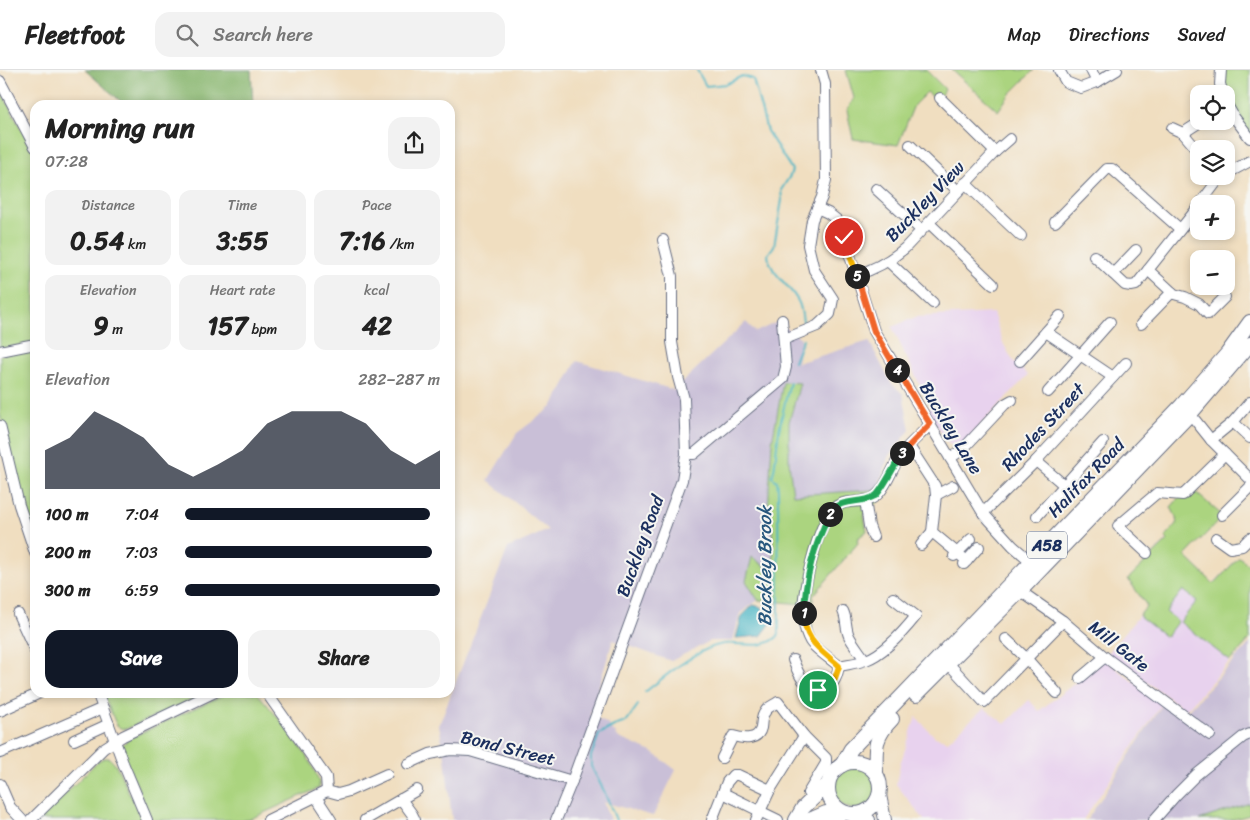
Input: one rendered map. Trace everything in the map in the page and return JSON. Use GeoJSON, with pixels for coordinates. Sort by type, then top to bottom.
{"type":"FeatureCollection","features":[{"type":"Feature","properties":{"kind":"highway","name":"Halifax Road"},"geometry":{"type":"LineString","coordinates":[[842,765],[851,749],[1013,590],[1045,565],[1178,427],[1187,409],[1250,322]]}},
{"type":"Feature","properties":{"kind":"highway","name":"Halifax Road"},"geometry":{"type":"LineString","coordinates":[[876,773],[876,743],[882,730],[948,663],[1013,590],[1031,562],[1187,409],[1250,344]]}},
{"type":"Feature","properties":{"kind":"highway"},"geometry":{"type":"LineString","coordinates":[[842,765],[862,763],[876,773]]}},
{"type":"Feature","properties":{"kind":"highway","name":"A58"},"geometry":{"type":"LineString","coordinates":[[796,820],[803,808],[828,784],[832,774],[842,765]]}},
{"type":"Feature","properties":{"kind":"highway","name":"A58"},"geometry":{"type":"LineString","coordinates":[[876,773],[881,788],[880,795]]}},
{"type":"Feature","properties":{"kind":"highway"},"geometry":{"type":"LineString","coordinates":[[828,784],[828,791],[832,802],[838,810],[848,814]]}},
{"type":"Feature","properties":{"kind":"highway"},"geometry":{"type":"LineString","coordinates":[[810,820],[826,813],[859,814],[869,811],[880,795]]}},
{"type":"Feature","properties":{"kind":"main road"},"geometry":{"type":"LineString","coordinates":[[880,795],[885,820]]}},
{"type":"Feature","properties":{"kind":"main road"},"geometry":{"type":"LineString","coordinates":[[848,814],[869,820]]}},
{"type":"Feature","properties":{"kind":"street"},"geometry":{"type":"LineString","coordinates":[[785,339],[817,326],[830,314],[832,299],[814,270],[808,245],[812,220],[826,180],[822,70]]}},
{"type":"Feature","properties":{"kind":"street"},"geometry":{"type":"LineString","coordinates":[[1059,70],[1066,82],[1081,88],[1098,82],[1117,70]]}},
{"type":"Feature","properties":{"kind":"street"},"geometry":{"type":"LineString","coordinates":[[1091,70],[1098,82]]}},
{"type":"Feature","properties":{"kind":"street"},"geometry":{"type":"LineString","coordinates":[[1220,85],[1221,70]]}},
{"type":"Feature","properties":{"kind":"street"},"geometry":{"type":"LineString","coordinates":[[0,81],[30,138]]}},
{"type":"Feature","properties":{"kind":"street"},"geometry":{"type":"LineString","coordinates":[[940,98],[995,152]]}},
{"type":"Feature","properties":{"kind":"street"},"geometry":{"type":"LineString","coordinates":[[1235,118],[1250,138]]}},
{"type":"Feature","properties":{"kind":"street"},"geometry":{"type":"LineString","coordinates":[[1172,128],[1184,133],[1190,141]]}},
{"type":"Feature","properties":{"kind":"street"},"geometry":{"type":"LineString","coordinates":[[1184,133],[1190,129]]}},
{"type":"Feature","properties":{"kind":"street","name":"Buckley View"},"geometry":{"type":"LineString","coordinates":[[856,275],[871,271],[889,262],[905,248],[961,187],[1010,139]]}},
{"type":"Feature","properties":{"kind":"street"},"geometry":{"type":"LineString","coordinates":[[910,145],[1021,236]]}},
{"type":"Feature","properties":{"kind":"street"},"geometry":{"type":"LineString","coordinates":[[1235,169],[1250,161]]}},
{"type":"Feature","properties":{"kind":"street"},"geometry":{"type":"LineString","coordinates":[[1055,222],[1107,169],[1112,169],[1180,229]]}},
{"type":"Feature","properties":{"kind":"street"},"geometry":{"type":"LineString","coordinates":[[1207,195],[1214,185]]}},
{"type":"Feature","properties":{"kind":"street"},"geometry":{"type":"LineString","coordinates":[[876,189],[921,230]]}},
{"type":"Feature","properties":{"kind":"street","name":"Buckley Lane"},"geometry":{"type":"LineString","coordinates":[[817,208],[837,220],[874,331],[983,512],[1013,546],[1031,562],[1035,565],[1045,565]]}},
{"type":"Feature","properties":{"kind":"street"},"geometry":{"type":"LineString","coordinates":[[1094,256],[1124,284],[1136,285],[1190,216]]}},
{"type":"Feature","properties":{"kind":"street"},"geometry":{"type":"LineString","coordinates":[[929,223],[993,284]]}},
{"type":"Feature","properties":{"kind":"street","name":"Buckley Road"},"geometry":{"type":"LineString","coordinates":[[556,820],[682,480],[686,454],[684,399],[672,342],[672,276],[663,240]]}},
{"type":"Feature","properties":{"kind":"street"},"geometry":{"type":"LineString","coordinates":[[1113,274],[1136,250]]}},
{"type":"Feature","properties":{"kind":"street"},"geometry":{"type":"LineString","coordinates":[[889,262],[933,304]]}},
{"type":"Feature","properties":{"kind":"street"},"geometry":{"type":"LineString","coordinates":[[1148,270],[1172,292],[1198,304],[1208,314],[1225,297]]}},
{"type":"Feature","properties":{"kind":"street"},"geometry":{"type":"LineString","coordinates":[[1141,324],[1172,292]]}},
{"type":"Feature","properties":{"kind":"street"},"geometry":{"type":"LineString","coordinates":[[1020,361],[1060,316]]}},
{"type":"Feature","properties":{"kind":"street"},"geometry":{"type":"LineString","coordinates":[[686,454],[694,454],[783,379],[786,367],[782,320]]}},
{"type":"Feature","properties":{"kind":"street"},"geometry":{"type":"LineString","coordinates":[[1048,392],[1110,322]]}},
{"type":"Feature","properties":{"kind":"street"},"geometry":{"type":"LineString","coordinates":[[1046,332],[1113,377]]}},
{"type":"Feature","properties":{"kind":"street"},"geometry":{"type":"LineString","coordinates":[[0,351],[30,345]]}},
{"type":"Feature","properties":{"kind":"street","name":"Rhodes Street"},"geometry":{"type":"LineString","coordinates":[[983,512],[1036,461],[1126,363]]}},
{"type":"Feature","properties":{"kind":"street"},"geometry":{"type":"LineString","coordinates":[[950,458],[962,450],[1005,404],[1012,400]]}},
{"type":"Feature","properties":{"kind":"street"},"geometry":{"type":"LineString","coordinates":[[1211,440],[1233,422],[1250,402]]}},
{"type":"Feature","properties":{"kind":"street"},"geometry":{"type":"LineString","coordinates":[[1187,409],[1200,428],[1249,479],[1222,515]]}},
{"type":"Feature","properties":{"kind":"street"},"geometry":{"type":"LineString","coordinates":[[1233,422],[1250,438]]}},
{"type":"Feature","properties":{"kind":"street"},"geometry":{"type":"LineString","coordinates":[[839,666],[811,642],[803,620],[804,600],[814,553],[822,529],[833,509],[844,502],[859,502],[877,496],[903,452],[930,424]]}},
{"type":"Feature","properties":{"kind":"street"},"geometry":{"type":"LineString","coordinates":[[1178,427],[1191,425],[1200,428]]}},
{"type":"Feature","properties":{"kind":"street"},"geometry":{"type":"LineString","coordinates":[[0,426],[19,504],[30,538]]}},
{"type":"Feature","properties":{"kind":"street"},"geometry":{"type":"LineString","coordinates":[[1037,516],[1103,442]]}},
{"type":"Feature","properties":{"kind":"street"},"geometry":{"type":"LineString","coordinates":[[909,446],[935,486],[936,496],[932,532],[920,545]]}},
{"type":"Feature","properties":{"kind":"street"},"geometry":{"type":"LineString","coordinates":[[1147,553],[1118,526],[1157,493],[1183,495],[1225,454]]}},
{"type":"Feature","properties":{"kind":"street"},"geometry":{"type":"LineString","coordinates":[[1036,461],[1064,485]]}},
{"type":"Feature","properties":{"kind":"street"},"geometry":{"type":"LineString","coordinates":[[936,496],[952,486]]}},
{"type":"Feature","properties":{"kind":"street"},"geometry":{"type":"LineString","coordinates":[[865,500],[869,526],[873,537]]}},
{"type":"Feature","properties":{"kind":"street"},"geometry":{"type":"LineString","coordinates":[[932,532],[965,563],[979,547]]}},
{"type":"Feature","properties":{"kind":"street"},"geometry":{"type":"LineString","coordinates":[[1216,538],[1230,548],[1242,546],[1250,538]]}},
{"type":"Feature","properties":{"kind":"street"},"geometry":{"type":"LineString","coordinates":[[956,554],[970,539]]}},
{"type":"Feature","properties":{"kind":"street","name":"Mill Gate"},"geometry":{"type":"LineString","coordinates":[[1013,590],[1063,621],[1105,657],[1210,735]]}},
{"type":"Feature","properties":{"kind":"street"},"geometry":{"type":"LineString","coordinates":[[839,666],[865,660],[877,654],[904,632],[916,616],[893,598]]}},
{"type":"Feature","properties":{"kind":"street"},"geometry":{"type":"LineString","coordinates":[[843,611],[849,637],[865,660]]}},
{"type":"Feature","properties":{"kind":"street"},"geometry":{"type":"LineString","coordinates":[[18,614],[30,640]]}},
{"type":"Feature","properties":{"kind":"street"},"geometry":{"type":"LineString","coordinates":[[948,663],[984,702],[1063,621]]}},
{"type":"Feature","properties":{"kind":"street"},"geometry":{"type":"LineString","coordinates":[[1006,639],[1027,659],[1057,693]]}},
{"type":"Feature","properties":{"kind":"street"},"geometry":{"type":"LineString","coordinates":[[1080,678],[1105,657]]}},
{"type":"Feature","properties":{"kind":"street"},"geometry":{"type":"LineString","coordinates":[[793,660],[800,676],[809,687],[818,690],[826,689],[834,681],[839,666]]}},
{"type":"Feature","properties":{"kind":"street"},"geometry":{"type":"LineString","coordinates":[[0,710],[30,697]]}},
{"type":"Feature","properties":{"kind":"street"},"geometry":{"type":"LineString","coordinates":[[100,698],[114,743],[148,820]]}},
{"type":"Feature","properties":{"kind":"street"},"geometry":{"type":"LineString","coordinates":[[31,820],[104,748],[123,736],[202,698]]}},
{"type":"Feature","properties":{"kind":"street"},"geometry":{"type":"LineString","coordinates":[[270,698],[326,777],[327,791]]}},
{"type":"Feature","properties":{"kind":"street"},"geometry":{"type":"LineString","coordinates":[[722,758],[733,736],[745,740],[755,737],[760,730],[764,713],[778,702],[804,736],[826,758],[826,763],[808,792],[812,799]]}},
{"type":"Feature","properties":{"kind":"street"},"geometry":{"type":"LineString","coordinates":[[0,754],[103,708]]}},
{"type":"Feature","properties":{"kind":"street"},"geometry":{"type":"LineString","coordinates":[[74,740],[108,724]]}},
{"type":"Feature","properties":{"kind":"street"},"geometry":{"type":"LineString","coordinates":[[1154,820],[1196,775],[1243,737],[1250,734]]}},
{"type":"Feature","properties":{"kind":"street"},"geometry":{"type":"LineString","coordinates":[[758,815],[770,790],[804,736]]}},
{"type":"Feature","properties":{"kind":"street","name":"Bond Street"},"geometry":{"type":"LineString","coordinates":[[408,764],[430,754],[450,750],[470,751],[572,781]]}},
{"type":"Feature","properties":{"kind":"street"},"geometry":{"type":"LineString","coordinates":[[268,820],[289,816],[327,791],[338,794],[349,791],[387,774]]}},
{"type":"Feature","properties":{"kind":"street"},"geometry":{"type":"LineString","coordinates":[[712,820],[727,782],[733,775],[738,775],[770,790]]}},
{"type":"Feature","properties":{"kind":"street"},"geometry":{"type":"LineString","coordinates":[[0,784],[10,807],[22,820]]}},
{"type":"Feature","properties":{"kind":"street"},"geometry":{"type":"LineString","coordinates":[[365,820],[417,790]]}},
{"type":"Feature","properties":{"kind":"street"},"geometry":{"type":"LineString","coordinates":[[723,792],[758,815],[778,820]]}},
{"type":"Feature","properties":{"kind":"street"},"geometry":{"type":"LineString","coordinates":[[316,797],[331,820]]}},
{"type":"Feature","properties":{"kind":"street"},"geometry":{"type":"LineString","coordinates":[[401,799],[415,820]]}},
{"type":"Feature","properties":{"kind":"shaded area"},"geometry":{"type":"Polygon","coordinates":[[[993,313],[1003,343],[1013,361],[1028,375],[958,448],[949,444],[928,413],[930,406],[892,327],[916,317],[993,313]]]}},
{"type":"Feature","properties":{"kind":"shaded area"},"geometry":{"type":"Polygon","coordinates":[[[746,322],[756,332],[777,322],[801,338],[797,363],[869,341],[891,383],[903,394],[910,430],[888,457],[879,485],[873,490],[793,495],[789,462],[789,422],[800,384],[783,382],[772,442],[767,525],[772,526],[774,574],[752,558],[746,581],[758,600],[740,614],[733,641],[710,641],[671,661],[613,640],[590,715],[608,724],[619,738],[652,752],[676,770],[653,816],[603,802],[610,820],[452,820],[439,725],[450,698],[455,698],[455,684],[508,548],[548,530],[488,480],[517,433],[552,407],[577,361],[674,390],[746,322]]]}},
{"type":"Feature","properties":{"kind":"shaded area"},"geometry":{"type":"Polygon","coordinates":[[[1168,539],[1213,584],[1239,557],[1250,566],[1250,639],[1186,710],[1107,654],[1147,606],[1128,579],[1168,539]]]}},
{"type":"Feature","properties":{"kind":"shaded area"},"geometry":{"type":"Polygon","coordinates":[[[1250,643],[1250,803],[1199,820],[1087,820],[1166,699],[1186,713],[1250,643]]]}},
{"type":"Feature","properties":{"kind":"shaded area"},"geometry":{"type":"Polygon","coordinates":[[[1105,660],[1162,704],[1083,820],[924,820],[896,784],[900,764],[916,717],[935,737],[948,741],[984,708],[1005,724],[1029,700],[1039,711],[1105,660]]]}},
{"type":"Feature","properties":{"kind":"green space"},"geometry":{"type":"Polygon","coordinates":[[[85,70],[251,70],[253,100],[119,100],[85,70]]]}},
{"type":"Feature","properties":{"kind":"green space"},"geometry":{"type":"Polygon","coordinates":[[[846,70],[926,70],[945,89],[937,100],[927,92],[914,105],[898,145],[853,139],[847,110],[854,98],[846,70]]]}},
{"type":"Feature","properties":{"kind":"green space"},"geometry":{"type":"Polygon","coordinates":[[[952,70],[1034,70],[1009,95],[998,111],[952,70]]]}},
{"type":"Feature","properties":{"kind":"green space"},"geometry":{"type":"Polygon","coordinates":[[[1223,70],[1250,70],[1250,134],[1235,112],[1235,85],[1225,85],[1223,70]]]}},
{"type":"Feature","properties":{"kind":"green space"},"geometry":{"type":"Polygon","coordinates":[[[0,89],[30,146],[30,343],[0,349],[0,89]]]}},
{"type":"Feature","properties":{"kind":"green space"},"geometry":{"type":"Polygon","coordinates":[[[30,349],[30,525],[0,414],[0,355],[30,349]]]}},
{"type":"Feature","properties":{"kind":"green space"},"geometry":{"type":"Polygon","coordinates":[[[783,382],[800,383],[789,422],[789,462],[793,495],[873,490],[880,500],[864,515],[867,531],[857,539],[858,543],[813,596],[812,634],[802,604],[758,600],[746,581],[752,557],[774,573],[772,526],[767,525],[772,442],[783,382]]]}},
{"type":"Feature","properties":{"kind":"green space"},"geometry":{"type":"Polygon","coordinates":[[[1194,491],[1223,516],[1185,556],[1214,584],[1239,557],[1250,566],[1250,639],[1230,661],[1180,622],[1197,601],[1183,590],[1166,612],[1178,621],[1166,637],[1139,616],[1147,606],[1128,579],[1168,540],[1165,537],[1177,524],[1171,507],[1179,498],[1194,491]]]}},
{"type":"Feature","properties":{"kind":"green space"},"geometry":{"type":"Polygon","coordinates":[[[105,698],[196,698],[126,729],[120,728],[116,724],[105,698]]]}},
{"type":"Feature","properties":{"kind":"green space"},"geometry":{"type":"Polygon","coordinates":[[[217,698],[261,698],[305,754],[318,779],[319,788],[248,820],[152,820],[122,752],[122,745],[130,738],[217,698]]]}},
{"type":"Feature","properties":{"kind":"green space"},"geometry":{"type":"Polygon","coordinates":[[[109,758],[116,765],[142,820],[39,820],[98,761],[109,758]]]}},
{"type":"Feature","properties":{"kind":"green space"},"geometry":{"type":"Polygon","coordinates":[[[859,767],[867,770],[873,776],[876,788],[873,800],[867,806],[851,809],[843,806],[837,800],[834,784],[837,776],[843,770],[859,767]]]}},
{"type":"Feature","properties":{"kind":"green space"},"geometry":{"type":"Polygon","coordinates":[[[1250,803],[1250,815],[1231,820],[1199,820],[1250,803]]]}},
{"type":"Feature","properties":{"kind":"water"},"geometry":{"type":"Polygon","coordinates":[[[753,605],[761,607],[772,622],[761,636],[736,638],[742,616],[753,605]]]}},
{"type":"Feature","properties":{"kind":"waterway","name":"Buckley Brook"},"geometry":{"type":"LineString","coordinates":[[697,70],[706,86],[726,84],[742,76],[753,79],[767,131],[792,170],[781,190],[782,200],[774,246],[768,254],[772,268],[799,303],[804,326]]}},
{"type":"Feature","properties":{"kind":"waterway","name":"Buckley Brook"},"geometry":{"type":"LineString","coordinates":[[794,362],[803,339]]}},
{"type":"Feature","properties":{"kind":"waterway","name":"Buckley Brook"},"geometry":{"type":"LineString","coordinates":[[645,692],[682,664],[714,646],[767,643],[779,635],[778,489],[777,481],[772,477],[790,382]]}},
{"type":"Feature","properties":{"kind":"waterway","name":"Buckley Brook"},"geometry":{"type":"LineString","coordinates":[[616,820],[591,766],[591,756],[599,734],[626,722],[638,705]]}},
{"type":"Feature","properties":{"kind":"route"},"geometry":{"type":"LineString","coordinates":[[818,690],[826,689],[834,681],[839,666],[811,642],[803,620],[808,575],[822,529],[833,509],[844,502],[859,502],[877,496],[903,452],[930,424],[874,331],[844,237]]}}]}
